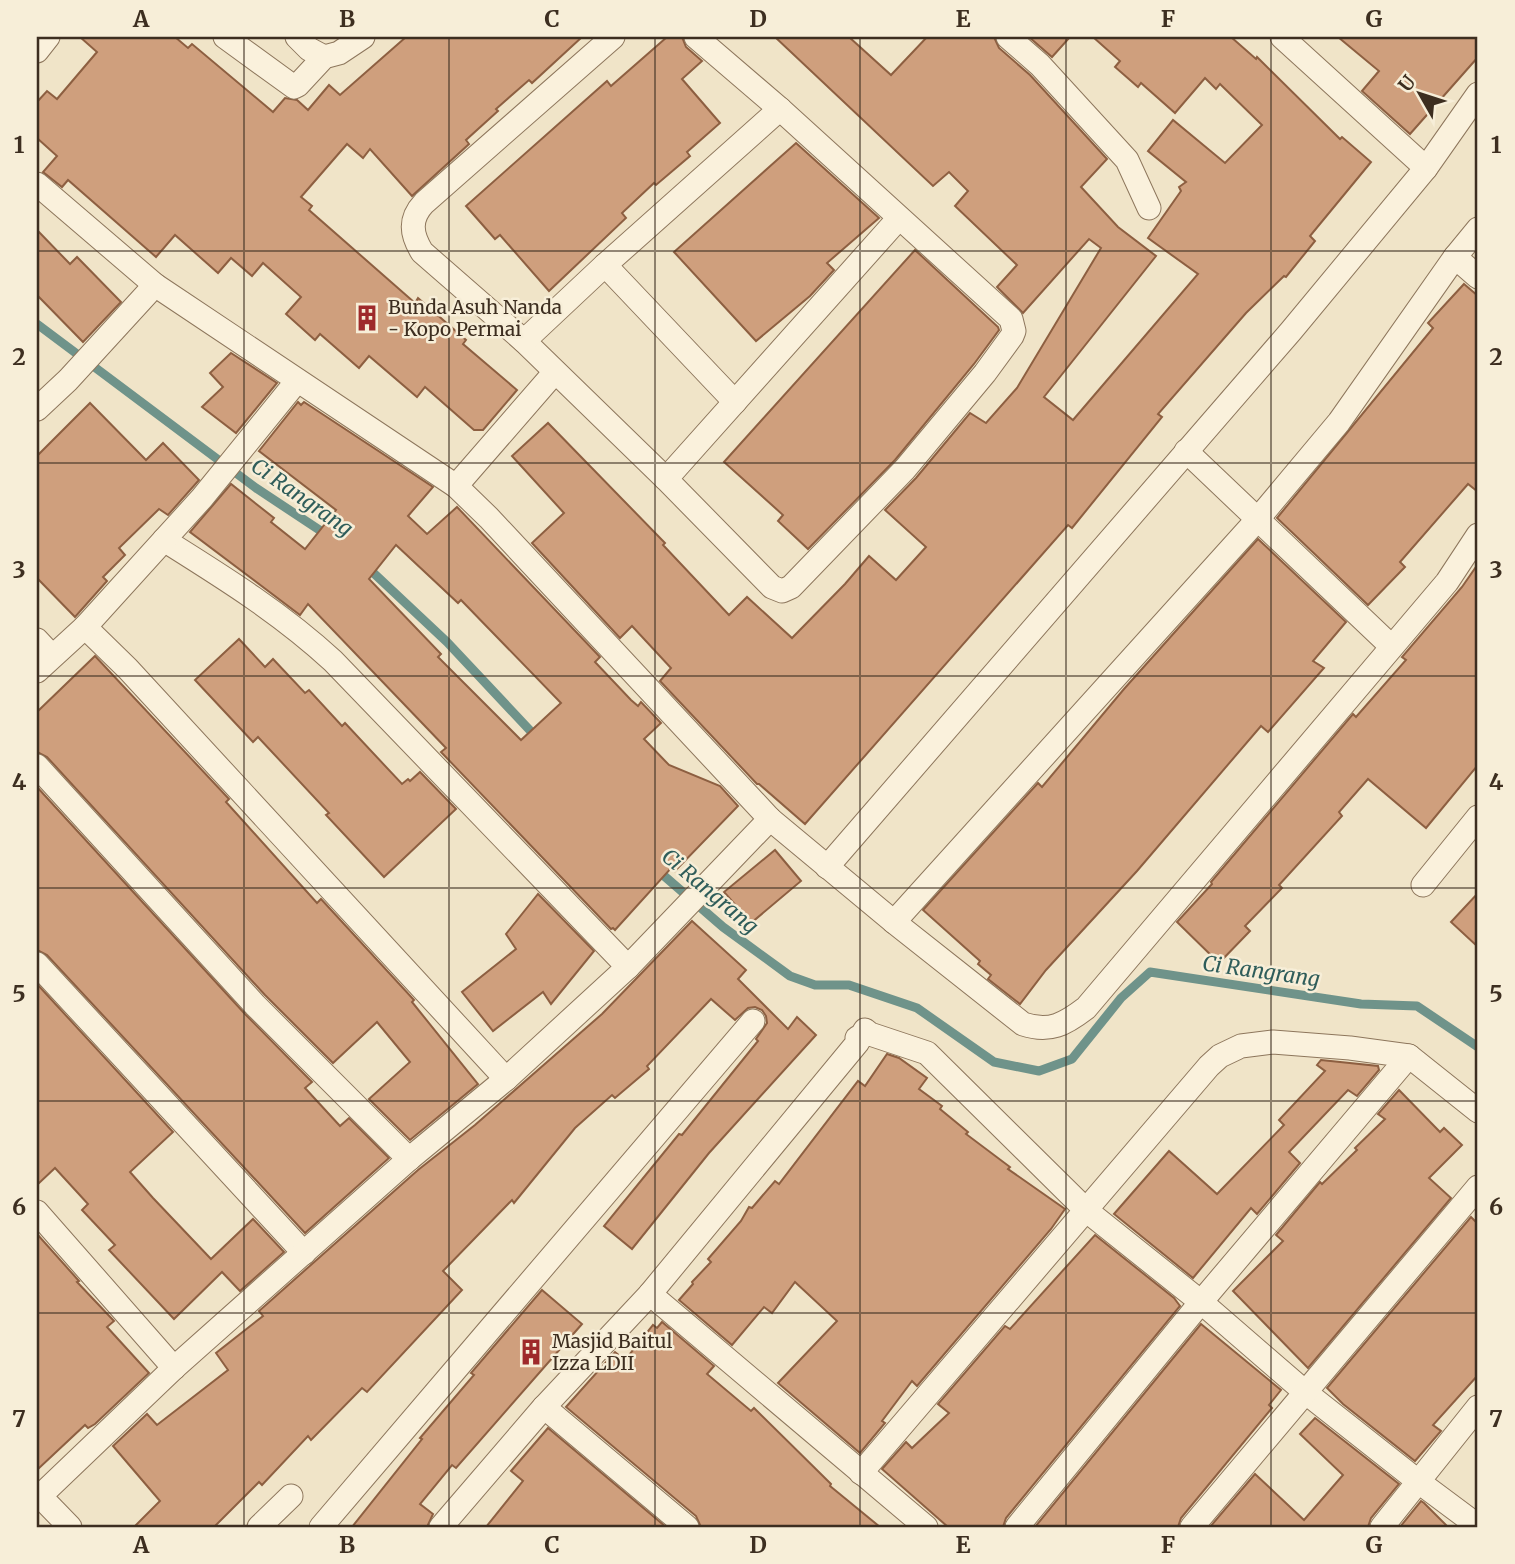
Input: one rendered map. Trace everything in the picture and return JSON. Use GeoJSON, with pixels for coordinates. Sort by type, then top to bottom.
{"type":"FeatureCollection","features":[{"type":"Feature","properties":{"kind":"street"},"geometry":{"type":"LineString","coordinates":[[37,51],[48,37]]}},
{"type":"Feature","properties":{"kind":"street"},"geometry":{"type":"LineString","coordinates":[[225,37],[294,87],[299,85],[324,57],[339,53],[363,37]]}},
{"type":"Feature","properties":{"kind":"street"},"geometry":{"type":"LineString","coordinates":[[297,37],[309,49],[324,57]]}},
{"type":"Feature","properties":{"kind":"street"},"geometry":{"type":"LineString","coordinates":[[613,37],[424,203],[414,217],[413,233],[422,252],[524,341],[772,587],[782,591],[791,587],[905,469],[985,373],[1014,331],[1011,319],[780,108],[696,37]]}},
{"type":"Feature","properties":{"kind":"street"},"geometry":{"type":"LineString","coordinates":[[1008,37],[1040,65],[1127,160],[1149,208]]}},
{"type":"Feature","properties":{"kind":"street"},"geometry":{"type":"LineString","coordinates":[[1282,37],[1426,168]]}},
{"type":"Feature","properties":{"kind":"street"},"geometry":{"type":"LineString","coordinates":[[827,867],[1291,331],[1426,168],[1478,94]]}},
{"type":"Feature","properties":{"kind":"street"},"geometry":{"type":"LineString","coordinates":[[524,341],[780,108]]}},
{"type":"Feature","properties":{"kind":"street"},"geometry":{"type":"LineString","coordinates":[[37,184],[155,285],[456,486],[770,819],[1023,1024],[1048,1029],[1059,1026],[1086,1008],[1447,582],[1478,535]]}},
{"type":"Feature","properties":{"kind":"street"},"geometry":{"type":"LineString","coordinates":[[666,479],[899,218]]}},
{"type":"Feature","properties":{"kind":"street"},"geometry":{"type":"LineString","coordinates":[[894,922],[1257,520],[1339,422],[1455,257],[1478,229]]}},
{"type":"Feature","properties":{"kind":"street"},"geometry":{"type":"LineString","coordinates":[[1455,257],[1478,276]]}},
{"type":"Feature","properties":{"kind":"street"},"geometry":{"type":"LineString","coordinates":[[605,265],[735,402]]}},
{"type":"Feature","properties":{"kind":"street"},"geometry":{"type":"LineString","coordinates":[[37,409],[68,380],[155,285]]}},
{"type":"Feature","properties":{"kind":"street"},"geometry":{"type":"LineString","coordinates":[[456,486],[555,372]]}},
{"type":"Feature","properties":{"kind":"street"},"geometry":{"type":"LineString","coordinates":[[42,656],[85,627],[202,498],[297,381]]}},
{"type":"Feature","properties":{"kind":"street"},"geometry":{"type":"LineString","coordinates":[[1186,451],[1391,646]]}},
{"type":"Feature","properties":{"kind":"street"},"geometry":{"type":"LineString","coordinates":[[164,540],[270,609],[323,652],[400,728],[628,967]]}},
{"type":"Feature","properties":{"kind":"street"},"geometry":{"type":"LineString","coordinates":[[85,627],[128,669],[506,1079]]}},
{"type":"Feature","properties":{"kind":"street"},"geometry":{"type":"LineString","coordinates":[[37,766],[255,1005],[409,1159]]}},
{"type":"Feature","properties":{"kind":"street"},"geometry":{"type":"LineString","coordinates":[[1423,885],[1478,817]]}},
{"type":"Feature","properties":{"kind":"street"},"geometry":{"type":"LineString","coordinates":[[70,1527],[38,1496],[174,1368],[409,1159],[506,1079],[628,967],[770,819]]}},
{"type":"Feature","properties":{"kind":"street"},"geometry":{"type":"LineString","coordinates":[[37,964],[304,1253]]}},
{"type":"Feature","properties":{"kind":"street"},"geometry":{"type":"LineString","coordinates":[[321,1527],[753,1021]]}},
{"type":"Feature","properties":{"kind":"street"},"geometry":{"type":"LineString","coordinates":[[446,1525],[544,1407],[650,1294],[858,1042],[857,1038],[864,1030],[927,1053],[1087,1211],[1201,1302],[1305,1392],[1478,1526]]}},
{"type":"Feature","properties":{"kind":"street"},"geometry":{"type":"LineString","coordinates":[[861,1474],[1209,1066],[1229,1050],[1273,1042],[1409,1056],[1478,1111]]}},
{"type":"Feature","properties":{"kind":"street"},"geometry":{"type":"LineString","coordinates":[[1017,1527],[1201,1302],[1409,1056]]}},
{"type":"Feature","properties":{"kind":"street"},"geometry":{"type":"LineString","coordinates":[[1192,1527],[1478,1187]]}},
{"type":"Feature","properties":{"kind":"street"},"geometry":{"type":"LineString","coordinates":[[37,1212],[174,1368]]}},
{"type":"Feature","properties":{"kind":"street"},"geometry":{"type":"LineString","coordinates":[[650,1294],[926,1527]]}},
{"type":"Feature","properties":{"kind":"street"},"geometry":{"type":"LineString","coordinates":[[544,1407],[687,1527]]}},
{"type":"Feature","properties":{"kind":"street"},"geometry":{"type":"LineString","coordinates":[[1382,1527],[1478,1408]]}},
{"type":"Feature","properties":{"kind":"street"},"geometry":{"type":"LineString","coordinates":[[259,1527],[291,1496]]}},
{"type":"Feature","properties":{"kind":"building"},"geometry":{"type":"Polygon","coordinates":[[[80,37],[175,37],[188,48],[192,44],[273,112],[285,98],[297,100],[308,110],[329,85],[340,95],[406,37],[582,37],[532,83],[529,80],[496,109],[498,111],[466,140],[469,144],[412,196],[370,149],[363,158],[347,144],[301,197],[312,206],[309,210],[415,303],[418,298],[466,340],[463,344],[517,390],[483,430],[474,430],[425,387],[417,397],[369,356],[359,368],[320,334],[315,340],[286,314],[301,297],[263,263],[252,276],[231,258],[218,273],[175,235],[156,257],[68,180],[62,187],[43,172],[57,156],[37,138],[37,102],[47,91],[57,99],[97,52],[80,37]]]}},
{"type":"Feature","properties":{"kind":"building"},"geometry":{"type":"Polygon","coordinates":[[[667,37],[682,37],[686,47],[702,61],[682,79],[720,123],[687,152],[690,156],[656,185],[654,183],[622,213],[626,218],[549,291],[500,235],[495,239],[466,206],[607,81],[611,86],[667,37]]]}},
{"type":"Feature","properties":{"kind":"building"},"geometry":{"type":"Polygon","coordinates":[[[775,37],[849,37],[891,75],[927,37],[994,37],[999,48],[1030,75],[1107,159],[1081,187],[1118,227],[1156,256],[1044,397],[1073,420],[1198,274],[1148,238],[1181,191],[1179,187],[1186,182],[1148,151],[1173,120],[1225,163],[1262,125],[1220,84],[1216,89],[1205,78],[1175,113],[1141,83],[1138,87],[1115,67],[1120,61],[1093,37],[1231,37],[1256,59],[1257,57],[1340,139],[1342,137],[1371,162],[1310,236],[1315,241],[1286,277],[1246,313],[1158,414],[1162,417],[1072,528],[1068,525],[805,824],[757,784],[660,681],[671,668],[632,626],[620,638],[532,543],[564,513],[512,456],[548,423],[665,543],[663,545],[729,615],[747,597],[792,638],[869,556],[896,580],[926,547],[885,510],[916,478],[970,413],[986,423],[1017,388],[1101,248],[1089,239],[1023,313],[997,287],[1017,265],[955,206],[968,191],[949,172],[933,186],[775,37]]]}},
{"type":"Feature","properties":{"kind":"building"},"geometry":{"type":"Polygon","coordinates":[[[1029,37],[1070,37],[1052,57],[1029,37]]]}},
{"type":"Feature","properties":{"kind":"building"},"geometry":{"type":"Polygon","coordinates":[[[1338,37],[1478,37],[1478,57],[1410,134],[1362,91],[1379,71],[1338,37]]]}},
{"type":"Feature","properties":{"kind":"building"},"geometry":{"type":"Polygon","coordinates":[[[796,143],[879,218],[827,263],[834,270],[810,296],[756,341],[674,252],[796,143]]]}},
{"type":"Feature","properties":{"kind":"building"},"geometry":{"type":"Polygon","coordinates":[[[37,230],[70,264],[77,257],[121,302],[83,342],[37,295],[37,230]]]}},
{"type":"Feature","properties":{"kind":"building"},"geometry":{"type":"Polygon","coordinates":[[[915,250],[999,330],[895,460],[808,549],[778,521],[783,515],[724,462],[915,250]]]}},
{"type":"Feature","properties":{"kind":"building"},"geometry":{"type":"Polygon","coordinates":[[[1464,284],[1478,296],[1478,492],[1468,484],[1400,562],[1405,567],[1368,605],[1277,518],[1433,328],[1428,323],[1464,284]]]}},
{"type":"Feature","properties":{"kind":"building"},"geometry":{"type":"Polygon","coordinates":[[[231,353],[277,383],[236,433],[202,407],[223,387],[210,373],[231,353]]]}},
{"type":"Feature","properties":{"kind":"building"},"geometry":{"type":"Polygon","coordinates":[[[298,402],[301,405],[304,402],[433,487],[408,516],[427,534],[457,507],[600,657],[595,662],[631,700],[638,706],[641,702],[661,723],[644,739],[669,765],[720,786],[738,806],[675,871],[672,867],[615,930],[611,929],[441,752],[446,748],[308,604],[300,615],[190,532],[231,484],[274,518],[271,522],[305,549],[336,510],[259,451],[298,402]],[[396,545],[369,579],[441,654],[438,657],[521,740],[561,703],[461,600],[458,603],[396,545]]]}},
{"type":"Feature","properties":{"kind":"building"},"geometry":{"type":"Polygon","coordinates":[[[90,403],[146,460],[163,443],[199,480],[168,515],[159,509],[119,548],[125,555],[103,577],[107,581],[75,617],[37,578],[37,456],[90,403]]]}},
{"type":"Feature","properties":{"kind":"building"},"geometry":{"type":"Polygon","coordinates":[[[1258,539],[1346,622],[1313,661],[1324,668],[1268,732],[1261,726],[1137,871],[1046,970],[1020,1004],[988,979],[991,975],[978,964],[980,961],[923,910],[1038,783],[1042,787],[1124,689],[1258,539]]]}},
{"type":"Feature","properties":{"kind":"building"},"geometry":{"type":"Polygon","coordinates":[[[1478,564],[1478,765],[1426,828],[1368,779],[1339,812],[1342,816],[1279,885],[1282,888],[1245,926],[1250,931],[1219,963],[1177,922],[1212,884],[1353,714],[1356,717],[1406,660],[1402,657],[1462,587],[1478,564]]]}},
{"type":"Feature","properties":{"kind":"building"},"geometry":{"type":"Polygon","coordinates":[[[239,639],[265,667],[273,659],[305,693],[309,690],[342,726],[345,723],[402,784],[420,772],[456,809],[384,877],[258,737],[253,742],[195,680],[239,639]]]}},
{"type":"Feature","properties":{"kind":"building"},"geometry":{"type":"Polygon","coordinates":[[[95,656],[229,799],[226,802],[317,903],[321,899],[414,1000],[412,1002],[478,1084],[410,1140],[369,1099],[410,1062],[377,1022],[333,1063],[265,995],[47,757],[37,752],[37,712],[95,656]]]}},
{"type":"Feature","properties":{"kind":"building"},"geometry":{"type":"Polygon","coordinates":[[[37,787],[245,1014],[312,1082],[305,1088],[340,1126],[349,1118],[389,1158],[305,1233],[47,955],[37,950],[37,787]]]}},
{"type":"Feature","properties":{"kind":"building"},"geometry":{"type":"Polygon","coordinates":[[[775,850],[801,881],[751,923],[724,892],[775,850]]]}},
{"type":"Feature","properties":{"kind":"building"},"geometry":{"type":"Polygon","coordinates":[[[1478,893],[1478,947],[1451,922],[1478,893]]]}},
{"type":"Feature","properties":{"kind":"building"},"geometry":{"type":"Polygon","coordinates":[[[538,894],[594,951],[551,1004],[543,992],[493,1031],[462,992],[516,949],[506,934],[538,894]]]}},
{"type":"Feature","properties":{"kind":"building"},"geometry":{"type":"Polygon","coordinates":[[[692,921],[746,970],[738,979],[788,1029],[797,1017],[816,1035],[709,1153],[632,1249],[604,1226],[758,1041],[756,1039],[767,1023],[762,1010],[748,1008],[735,1020],[711,999],[647,1066],[649,1069],[615,1098],[612,1095],[575,1128],[514,1203],[512,1200],[443,1271],[462,1290],[367,1392],[362,1388],[311,1440],[308,1436],[262,1485],[259,1482],[214,1527],[134,1527],[160,1501],[113,1446],[147,1414],[157,1425],[228,1370],[216,1353],[263,1316],[259,1311],[418,1170],[475,1125],[602,1014],[692,921]]]}},
{"type":"Feature","properties":{"kind":"building"},"geometry":{"type":"Polygon","coordinates":[[[37,984],[173,1132],[130,1172],[153,1198],[211,1259],[253,1219],[284,1252],[240,1291],[222,1272],[174,1319],[109,1250],[115,1245],[82,1210],[88,1204],[55,1168],[37,1185],[37,984]]]}},
{"type":"Feature","properties":{"kind":"building"},"geometry":{"type":"Polygon","coordinates":[[[887,1054],[899,1058],[927,1078],[919,1089],[942,1106],[940,1109],[968,1132],[966,1134],[1010,1167],[1008,1169],[1065,1209],[917,1386],[912,1381],[882,1421],[885,1423],[860,1453],[778,1383],[837,1321],[795,1282],[772,1313],[764,1307],[732,1345],[679,1300],[711,1262],[708,1259],[741,1221],[749,1207],[752,1208],[775,1181],[779,1184],[858,1081],[865,1086],[887,1054]]]}},
{"type":"Feature","properties":{"kind":"building"},"geometry":{"type":"Polygon","coordinates":[[[1321,1060],[1378,1066],[1379,1070],[1357,1096],[1348,1090],[1289,1152],[1300,1163],[1257,1214],[1251,1208],[1193,1278],[1114,1214],[1169,1151],[1217,1194],[1284,1125],[1279,1120],[1325,1071],[1317,1065],[1321,1060]]]}},
{"type":"Feature","properties":{"kind":"building"},"geometry":{"type":"Polygon","coordinates":[[[1399,1090],[1440,1132],[1444,1128],[1462,1145],[1429,1178],[1451,1198],[1308,1368],[1233,1291],[1283,1241],[1276,1235],[1320,1182],[1322,1184],[1385,1119],[1378,1114],[1399,1090]]]}},
{"type":"Feature","properties":{"kind":"building"},"geometry":{"type":"Polygon","coordinates":[[[1471,1217],[1478,1224],[1478,1375],[1433,1425],[1441,1431],[1415,1461],[1327,1388],[1471,1217]]]}},
{"type":"Feature","properties":{"kind":"building"},"geometry":{"type":"Polygon","coordinates":[[[37,1234],[114,1321],[107,1327],[149,1373],[95,1424],[88,1428],[85,1425],[37,1470],[37,1234]]]}},
{"type":"Feature","properties":{"kind":"building"},"geometry":{"type":"Polygon","coordinates":[[[1095,1235],[1174,1298],[1180,1306],[1006,1518],[1003,1527],[948,1527],[882,1469],[906,1442],[912,1448],[949,1413],[938,1404],[1005,1326],[1010,1329],[1095,1235]]]}},
{"type":"Feature","properties":{"kind":"building"},"geometry":{"type":"Polygon","coordinates":[[[542,1290],[582,1324],[456,1468],[452,1465],[420,1504],[433,1514],[427,1527],[352,1527],[422,1439],[420,1438],[474,1375],[471,1373],[542,1290]]]}},
{"type":"Feature","properties":{"kind":"building"},"geometry":{"type":"Polygon","coordinates":[[[662,1322],[714,1366],[707,1374],[751,1411],[754,1408],[831,1484],[830,1486],[880,1527],[701,1527],[696,1516],[566,1407],[615,1352],[625,1360],[653,1325],[657,1328],[662,1322]]]}},
{"type":"Feature","properties":{"kind":"building"},"geometry":{"type":"Polygon","coordinates":[[[1201,1324],[1281,1390],[1269,1405],[1272,1408],[1181,1518],[1178,1527],[1035,1527],[1201,1324]]]}},
{"type":"Feature","properties":{"kind":"building"},"geometry":{"type":"Polygon","coordinates":[[[1315,1418],[1399,1484],[1371,1518],[1368,1527],[1210,1527],[1255,1474],[1304,1520],[1343,1475],[1300,1434],[1315,1418]]]}},
{"type":"Feature","properties":{"kind":"building"},"geometry":{"type":"Polygon","coordinates":[[[548,1428],[666,1527],[486,1527],[523,1481],[511,1471],[548,1428]]]}},
{"type":"Feature","properties":{"kind":"building"},"geometry":{"type":"Polygon","coordinates":[[[1421,1501],[1424,1503],[1448,1527],[1400,1527],[1421,1501]]]}},
{"type":"Feature","properties":{"kind":"waterway","name":"Ci Rangrang"},"geometry":{"type":"LineString","coordinates":[[37,324],[256,488],[330,537]]}},
{"type":"Feature","properties":{"kind":"waterway","name":"Ci Rangrang"},"geometry":{"type":"LineString","coordinates":[[365,565],[447,642],[538,739]]}},
{"type":"Feature","properties":{"kind":"waterway","name":"Ci Rangrang"},"geometry":{"type":"LineString","coordinates":[[655,868],[723,927],[790,976],[815,985],[849,985],[917,1008],[994,1062],[1039,1071],[1072,1059],[1121,998],[1150,972],[1361,1004],[1417,1006],[1478,1047]]}},
{"type":"Feature","properties":{"kind":"place","name":"Bunda Asuh Nanda - Kopo Permai"},"geometry":{"type":"Point","coordinates":[367,318]}},
{"type":"Feature","properties":{"kind":"place","name":"Masjid Baitul Izza LDII"},"geometry":{"type":"Point","coordinates":[531,1352]}}]}
